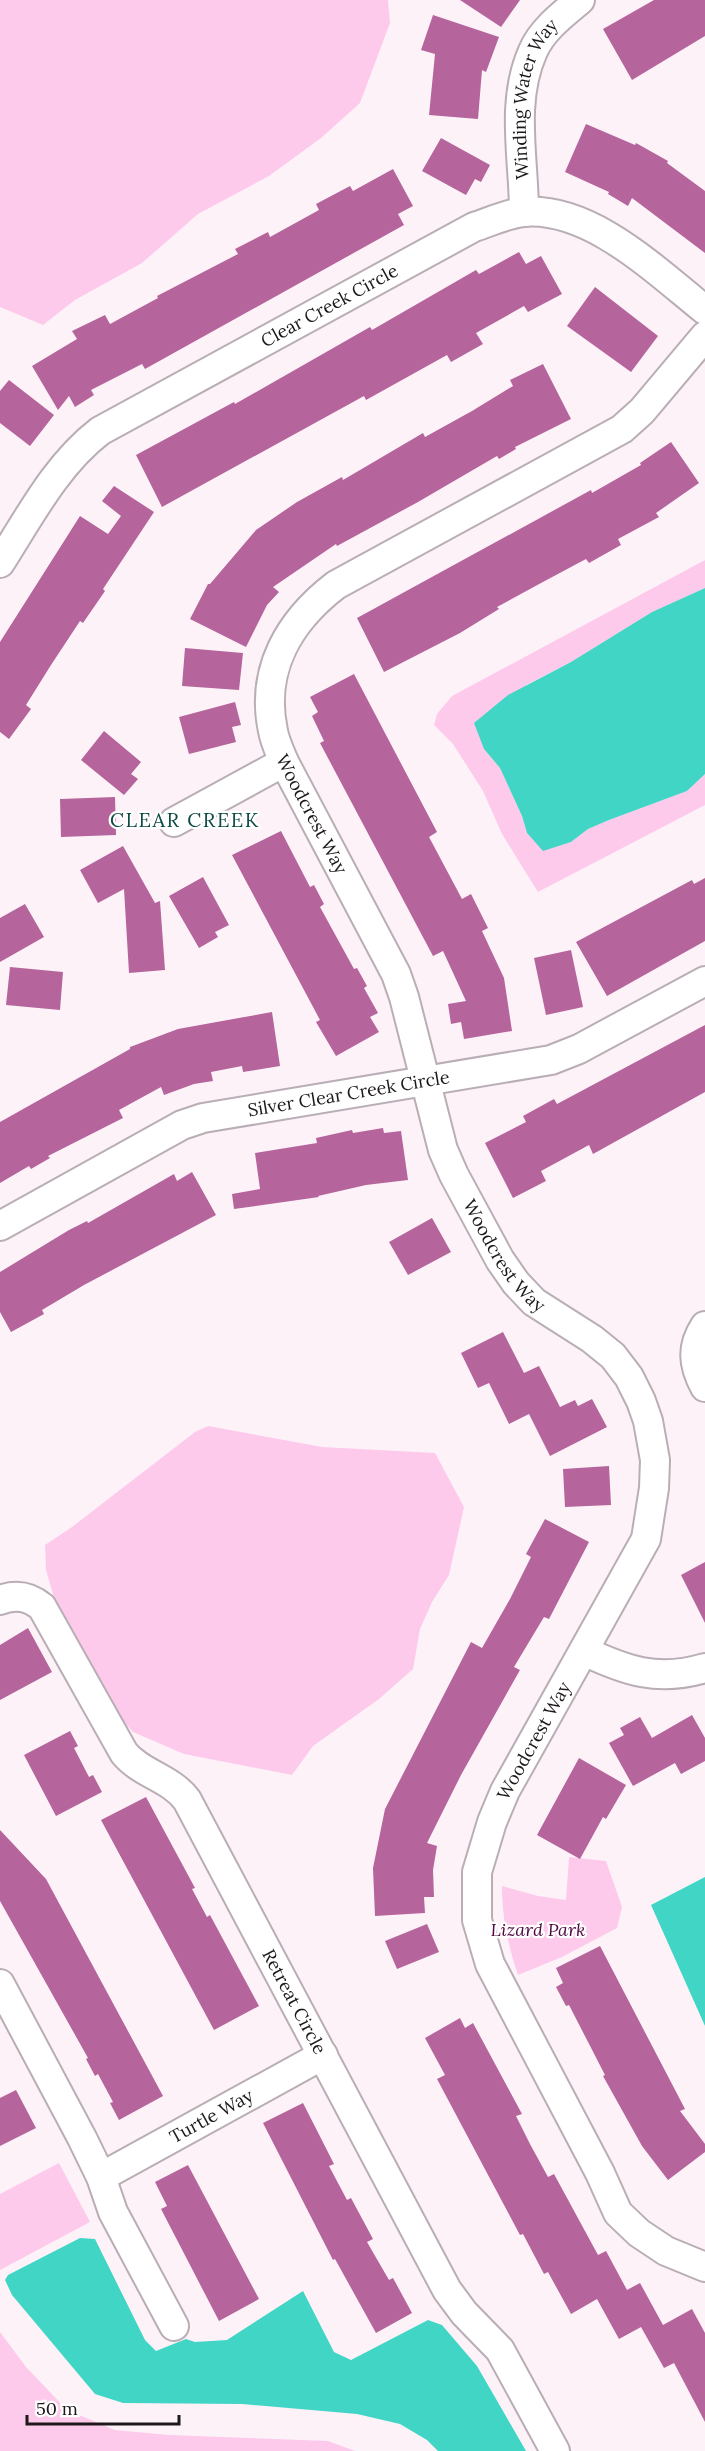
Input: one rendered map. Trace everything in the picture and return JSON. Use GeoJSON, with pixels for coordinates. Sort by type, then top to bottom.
{"type":"FeatureCollection","features":[{"type":"Feature","properties":{"kind":"street","name":"Winding Water Way"},"geometry":{"type":"LineString","coordinates":[[524,212],[524,173],[519,117],[526,74],[533,50],[544,33],[580,0]]}},
{"type":"Feature","properties":{"kind":"street","name":"Clear Creek Circle"},"geometry":{"type":"LineString","coordinates":[[0,563],[63,465],[81,446],[100,431],[474,227],[524,212],[550,213],[576,220],[598,230],[647,264],[705,310]]}},
{"type":"Feature","properties":{"kind":"street","name":"Woodcrest Way"},"geometry":{"type":"LineString","coordinates":[[705,336],[642,411],[622,429],[336,585],[316,600],[302,614],[287,637],[276,661],[270,704],[273,731],[284,762],[396,974],[444,1150],[500,1260],[516,1283],[534,1302],[592,1339],[613,1356],[629,1377],[648,1421],[655,1460],[654,1488],[646,1539],[505,1791],[492,1822],[477,1872],[477,1920],[490,1964],[600,2173],[618,2213],[639,2233],[666,2251],[705,2267]]}},
{"type":"Feature","properties":{"kind":"street"},"geometry":{"type":"LineString","coordinates":[[174,822],[284,762]]}},
{"type":"Feature","properties":{"kind":"street","name":"Silver Clear Creek Circle"},"geometry":{"type":"LineString","coordinates":[[0,1226],[182,1125],[203,1118],[551,1060],[579,1049],[705,981]]}},
{"type":"Feature","properties":{"kind":"street"},"geometry":{"type":"LineString","coordinates":[[705,1326],[694,1352],[697,1369],[705,1387]]}},
{"type":"Feature","properties":{"kind":"street","name":"Retreat Circle"},"geometry":{"type":"LineString","coordinates":[[0,1600],[23,1597],[42,1607],[124,1753],[132,1762],[175,1787],[188,1800],[447,2290],[455,2303],[500,2350],[555,2451]]}},
{"type":"Feature","properties":{"kind":"street"},"geometry":{"type":"LineString","coordinates":[[584,1651],[617,1667],[634,1672],[674,1674],[705,1668]]}},
{"type":"Feature","properties":{"kind":"street"},"geometry":{"type":"LineString","coordinates":[[0,1984],[101,2177],[113,2212],[174,2326]]}},
{"type":"Feature","properties":{"kind":"street","name":"Turtle Way"},"geometry":{"type":"LineString","coordinates":[[101,2177],[323,2055]]}},
{"type":"Feature","properties":{"kind":"green space"},"geometry":{"type":"Polygon","coordinates":[[[0,0],[388,0],[390,23],[360,103],[321,138],[269,176],[198,214],[142,263],[75,300],[43,325],[0,307],[0,0]]]}},
{"type":"Feature","properties":{"kind":"green space"},"geometry":{"type":"Polygon","coordinates":[[[705,560],[705,588],[652,612],[571,662],[526,685],[484,749],[500,768],[522,816],[527,833],[543,850],[571,842],[588,829],[687,791],[705,774],[705,805],[538,892],[502,834],[483,791],[453,744],[434,725],[437,714],[452,696],[705,560]]]}},
{"type":"Feature","properties":{"kind":"green space"},"geometry":{"type":"Polygon","coordinates":[[[208,1426],[322,1447],[435,1453],[464,1507],[449,1575],[432,1602],[420,1629],[413,1669],[379,1699],[313,1746],[292,1775],[184,1754],[133,1732],[100,1697],[63,1629],[46,1570],[45,1545],[72,1527],[195,1432],[208,1426]]]}},
{"type":"Feature","properties":{"kind":"green space","name":"Lizard Park"},"geometry":{"type":"Polygon","coordinates":[[[569,1857],[606,1861],[622,1907],[617,1928],[562,1957],[518,1975],[506,1931],[502,1886],[538,1896],[566,1900],[569,1857]]]}},
{"type":"Feature","properties":{"kind":"green space"},"geometry":{"type":"Polygon","coordinates":[[[59,2163],[90,2222],[0,2270],[0,2194],[59,2163]]]}},
{"type":"Feature","properties":{"kind":"green space"},"geometry":{"type":"Polygon","coordinates":[[[0,2332],[26,2367],[67,2410],[115,2430],[169,2435],[328,2441],[355,2451],[0,2451],[0,2332]]]}},
{"type":"Feature","properties":{"kind":"shaded area"},"geometry":{"type":"Polygon","coordinates":[[[705,588],[705,774],[687,791],[609,820],[588,829],[571,842],[543,851],[527,833],[522,816],[500,768],[484,749],[474,723],[508,695],[571,662],[652,612],[705,588]]]}},
{"type":"Feature","properties":{"kind":"shaded area"},"geometry":{"type":"Polygon","coordinates":[[[705,1877],[705,2026],[651,1905],[705,1877]]]}},
{"type":"Feature","properties":{"kind":"shaded area"},"geometry":{"type":"Polygon","coordinates":[[[80,2238],[95,2239],[145,2340],[156,2351],[186,2339],[195,2342],[227,2340],[303,2291],[334,2352],[351,2360],[428,2320],[442,2325],[477,2366],[526,2451],[438,2451],[427,2440],[400,2424],[357,2414],[242,2404],[123,2403],[95,2394],[12,2295],[5,2280],[8,2275],[80,2238]]]}},
{"type":"Feature","properties":{"kind":"building"},"geometry":{"type":"Polygon","coordinates":[[[460,0],[520,0],[501,27],[460,0]]]}},
{"type":"Feature","properties":{"kind":"building"},"geometry":{"type":"Polygon","coordinates":[[[654,0],[705,0],[705,36],[632,80],[603,29],[654,0]]]}},
{"type":"Feature","properties":{"kind":"building"},"geometry":{"type":"Polygon","coordinates":[[[433,15],[499,37],[486,72],[482,70],[478,119],[429,115],[435,54],[421,50],[433,15]]]}},
{"type":"Feature","properties":{"kind":"building"},"geometry":{"type":"Polygon","coordinates":[[[586,124],[635,145],[636,143],[668,161],[667,163],[705,191],[705,253],[632,198],[628,206],[608,194],[609,192],[565,172],[586,124]]]}},
{"type":"Feature","properties":{"kind":"building"},"geometry":{"type":"Polygon","coordinates":[[[441,138],[490,165],[481,182],[475,179],[466,195],[422,171],[441,138]]]}},
{"type":"Feature","properties":{"kind":"building"},"geometry":{"type":"Polygon","coordinates":[[[393,169],[413,206],[398,214],[404,225],[145,369],[142,364],[91,390],[94,395],[75,407],[69,396],[58,410],[32,366],[77,339],[72,331],[105,315],[110,324],[158,298],[157,296],[238,254],[235,249],[268,232],[270,237],[319,210],[316,204],[350,186],[353,191],[393,169]]]}},
{"type":"Feature","properties":{"kind":"building"},"geometry":{"type":"Polygon","coordinates":[[[519,252],[526,264],[541,256],[562,294],[528,312],[524,306],[476,333],[483,344],[451,362],[447,355],[366,400],[364,396],[162,507],[136,455],[234,402],[235,404],[370,327],[372,330],[476,270],[479,274],[519,252]]]}},
{"type":"Feature","properties":{"kind":"building"},"geometry":{"type":"Polygon","coordinates":[[[595,287],[658,336],[631,372],[567,326],[595,287]]]}},
{"type":"Feature","properties":{"kind":"building"},"geometry":{"type":"Polygon","coordinates":[[[543,364],[571,419],[515,447],[516,449],[499,459],[497,456],[337,546],[336,544],[273,587],[279,592],[267,605],[246,647],[190,619],[208,584],[256,530],[297,502],[342,477],[343,480],[423,433],[425,437],[472,411],[513,386],[510,380],[543,364]]]}},
{"type":"Feature","properties":{"kind":"building"},"geometry":{"type":"Polygon","coordinates":[[[9,380],[54,415],[30,446],[0,423],[0,391],[9,380]]]}},
{"type":"Feature","properties":{"kind":"building"},"geometry":{"type":"Polygon","coordinates":[[[671,442],[699,483],[656,513],[659,517],[618,539],[621,545],[589,563],[586,559],[541,583],[497,607],[499,609],[460,633],[384,672],[357,618],[591,490],[592,493],[641,465],[640,463],[671,442]]]}},
{"type":"Feature","properties":{"kind":"building"},"geometry":{"type":"Polygon","coordinates":[[[114,486],[154,512],[103,589],[105,591],[83,623],[80,621],[51,665],[26,705],[31,709],[9,739],[0,732],[0,642],[80,516],[108,534],[121,516],[102,501],[114,486]]]}},
{"type":"Feature","properties":{"kind":"building"},"geometry":{"type":"Polygon","coordinates":[[[185,648],[243,653],[239,690],[182,686],[185,648]]]}},
{"type":"Feature","properties":{"kind":"building"},"geometry":{"type":"Polygon","coordinates":[[[354,674],[437,832],[429,837],[462,899],[471,894],[488,928],[482,931],[504,978],[512,1031],[464,1039],[461,1022],[451,1024],[448,1004],[466,1001],[443,951],[433,956],[320,743],[324,741],[312,716],[318,712],[310,697],[354,674]]]}},
{"type":"Feature","properties":{"kind":"building"},"geometry":{"type":"Polygon","coordinates":[[[235,702],[241,725],[232,727],[236,742],[189,754],[179,717],[235,702]]]}},
{"type":"Feature","properties":{"kind":"building"},"geometry":{"type":"Polygon","coordinates":[[[104,731],[141,762],[131,774],[138,779],[124,795],[81,760],[104,731]]]}},
{"type":"Feature","properties":{"kind":"building"},"geometry":{"type":"Polygon","coordinates":[[[115,797],[116,835],[61,837],[60,799],[115,797]]]}},
{"type":"Feature","properties":{"kind":"building"},"geometry":{"type":"Polygon","coordinates":[[[281,831],[310,887],[314,885],[324,904],[320,907],[354,969],[357,968],[367,986],[364,988],[378,1013],[370,1017],[379,1032],[336,1056],[316,1022],[320,1020],[232,855],[281,831]]]}},
{"type":"Feature","properties":{"kind":"building"},"geometry":{"type":"Polygon","coordinates":[[[123,846],[155,903],[160,901],[165,970],[129,973],[124,889],[98,903],[80,870],[123,846]]]}},
{"type":"Feature","properties":{"kind":"building"},"geometry":{"type":"Polygon","coordinates":[[[203,877],[229,925],[215,932],[218,937],[199,948],[169,896],[203,877]]]}},
{"type":"Feature","properties":{"kind":"building"},"geometry":{"type":"Polygon","coordinates":[[[705,878],[705,941],[607,996],[576,942],[692,880],[694,884],[705,878]]]}},
{"type":"Feature","properties":{"kind":"building"},"geometry":{"type":"Polygon","coordinates":[[[25,904],[44,937],[0,962],[0,918],[25,904]]]}},
{"type":"Feature","properties":{"kind":"building"},"geometry":{"type":"Polygon","coordinates":[[[571,950],[583,1007],[546,1015],[534,958],[571,950]]]}},
{"type":"Feature","properties":{"kind":"building"},"geometry":{"type":"Polygon","coordinates":[[[10,967],[63,972],[60,1010],[6,1005],[10,967]]]}},
{"type":"Feature","properties":{"kind":"building"},"geometry":{"type":"Polygon","coordinates":[[[272,1012],[280,1066],[243,1072],[242,1066],[211,1072],[213,1081],[194,1084],[164,1095],[161,1087],[119,1110],[123,1118],[48,1156],[50,1158],[31,1169],[29,1166],[0,1183],[0,1122],[130,1047],[178,1029],[272,1012]]]}},
{"type":"Feature","properties":{"kind":"building"},"geometry":{"type":"Polygon","coordinates":[[[705,1025],[705,1092],[593,1154],[589,1145],[541,1171],[546,1181],[513,1198],[485,1143],[526,1122],[523,1116],[554,1099],[557,1104],[705,1025]]]}},
{"type":"Feature","properties":{"kind":"building"},"geometry":{"type":"Polygon","coordinates":[[[383,1128],[384,1133],[401,1131],[408,1180],[366,1185],[319,1197],[234,1209],[232,1194],[260,1189],[255,1153],[317,1143],[316,1138],[352,1130],[353,1133],[383,1128]]]}},
{"type":"Feature","properties":{"kind":"building"},"geometry":{"type":"Polygon","coordinates":[[[192,1172],[216,1215],[84,1285],[42,1310],[44,1314],[11,1332],[0,1312],[0,1272],[69,1230],[87,1221],[88,1223],[174,1174],[177,1181],[192,1172]]]}},
{"type":"Feature","properties":{"kind":"building"},"geometry":{"type":"Polygon","coordinates":[[[432,1218],[451,1252],[408,1275],[389,1242],[432,1218]]]}},
{"type":"Feature","properties":{"kind":"building"},"geometry":{"type":"Polygon","coordinates":[[[503,1332],[524,1373],[539,1366],[560,1407],[575,1400],[578,1406],[592,1399],[607,1427],[550,1456],[529,1414],[509,1424],[489,1383],[478,1388],[461,1353],[503,1332]]]}},
{"type":"Feature","properties":{"kind":"building"},"geometry":{"type":"Polygon","coordinates":[[[609,1466],[611,1505],[565,1507],[563,1469],[609,1466]]]}},
{"type":"Feature","properties":{"kind":"building"},"geometry":{"type":"Polygon","coordinates":[[[545,1519],[589,1542],[549,1619],[544,1617],[514,1667],[520,1670],[461,1775],[427,1843],[437,1846],[433,1870],[434,1897],[424,1897],[425,1913],[375,1916],[373,1868],[385,1809],[471,1642],[482,1648],[510,1599],[531,1557],[526,1554],[545,1519]]]}},
{"type":"Feature","properties":{"kind":"building"},"geometry":{"type":"Polygon","coordinates":[[[705,1562],[705,1623],[681,1575],[705,1562]]]}},
{"type":"Feature","properties":{"kind":"building"},"geometry":{"type":"Polygon","coordinates":[[[28,1628],[52,1672],[0,1700],[0,1645],[28,1628]]]}},
{"type":"Feature","properties":{"kind":"building"},"geometry":{"type":"Polygon","coordinates":[[[692,1715],[705,1738],[705,1761],[681,1774],[675,1763],[633,1786],[609,1743],[624,1735],[620,1728],[640,1717],[652,1738],[692,1715]]]}},
{"type":"Feature","properties":{"kind":"building"},"geometry":{"type":"Polygon","coordinates":[[[70,1731],[78,1746],[74,1748],[89,1777],[93,1775],[102,1792],[56,1816],[24,1755],[70,1731]]]}},
{"type":"Feature","properties":{"kind":"building"},"geometry":{"type":"Polygon","coordinates":[[[579,1758],[626,1785],[606,1819],[603,1817],[580,1859],[537,1835],[579,1758]]]}},
{"type":"Feature","properties":{"kind":"building"},"geometry":{"type":"Polygon","coordinates":[[[146,1797],[195,1888],[192,1889],[207,1917],[210,1915],[259,2006],[214,2030],[101,1820],[146,1797]]]}},
{"type":"Feature","properties":{"kind":"building"},"geometry":{"type":"Polygon","coordinates":[[[0,1830],[46,1879],[163,2096],[119,2120],[110,2103],[113,2102],[98,2074],[95,2076],[86,2059],[88,2058],[0,1901],[0,1830]]]}},
{"type":"Feature","properties":{"kind":"building"},"geometry":{"type":"Polygon","coordinates":[[[427,1924],[439,1952],[397,1969],[385,1941],[427,1924]]]}},
{"type":"Feature","properties":{"kind":"building"},"geometry":{"type":"Polygon","coordinates":[[[600,1946],[685,2109],[680,2111],[705,2144],[705,2152],[668,2180],[642,2146],[603,2076],[605,2075],[569,2005],[566,2006],[556,1987],[563,1983],[556,1968],[600,1946]]]}},
{"type":"Feature","properties":{"kind":"building"},"geometry":{"type":"Polygon","coordinates":[[[460,2018],[465,2028],[473,2023],[522,2114],[516,2116],[530,2144],[548,2177],[554,2174],[598,2255],[606,2251],[627,2290],[640,2283],[663,2325],[692,2309],[705,2333],[705,2422],[674,2363],[664,2368],[641,2327],[619,2339],[597,2299],[571,2314],[548,2272],[544,2274],[523,2234],[520,2235],[437,2079],[445,2075],[425,2038],[460,2018]]]}},
{"type":"Feature","properties":{"kind":"building"},"geometry":{"type":"Polygon","coordinates":[[[16,2090],[36,2128],[0,2146],[0,2098],[16,2090]]]}},
{"type":"Feature","properties":{"kind":"building"},"geometry":{"type":"Polygon","coordinates":[[[303,2103],[334,2164],[329,2166],[347,2200],[351,2198],[373,2239],[367,2242],[389,2280],[393,2278],[412,2313],[376,2333],[335,2259],[333,2260],[263,2123],[303,2103]]]}},
{"type":"Feature","properties":{"kind":"building"},"geometry":{"type":"Polygon","coordinates":[[[188,2165],[259,2299],[219,2321],[161,2209],[167,2206],[155,2182],[188,2165]]]}},
{"type":"Feature","properties":{"kind":"district","name":"CLEAR CREEK"},"geometry":{"type":"Point","coordinates":[185,820]}}]}
